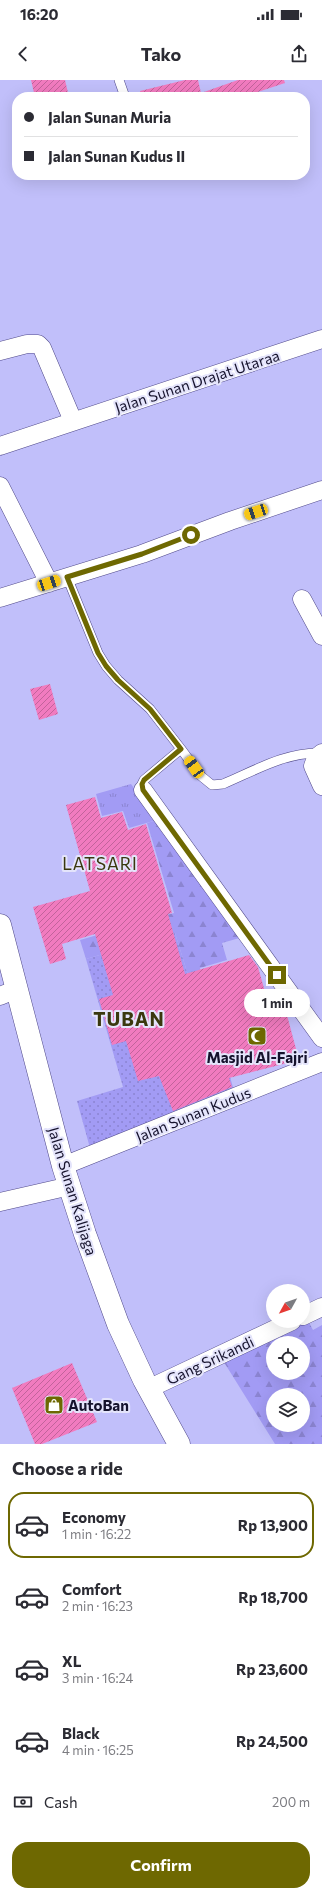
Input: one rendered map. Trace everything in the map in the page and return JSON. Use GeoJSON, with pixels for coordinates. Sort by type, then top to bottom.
{"type":"FeatureCollection","features":[{"type":"Feature","properties":{"kind":"main road","name":"Jalan Sunan Kalijaga"},"geometry":{"type":"LineString","coordinates":[[0,926],[8,993],[66,1176],[108,1300],[148,1389],[179,1444]]}},
{"type":"Feature","properties":{"kind":"street","name":"Jalan Sunan Drajat Utaraa"},"geometry":{"type":"LineString","coordinates":[[0,446],[322,339]]}},
{"type":"Feature","properties":{"kind":"street"},"geometry":{"type":"LineString","coordinates":[[0,351],[27,344],[38,344],[42,348],[73,421]]}},
{"type":"Feature","properties":{"kind":"street"},"geometry":{"type":"LineString","coordinates":[[0,486],[49,583]]}},
{"type":"Feature","properties":{"kind":"street"},"geometry":{"type":"LineString","coordinates":[[0,598],[142,554],[230,520],[322,490]]}},
{"type":"Feature","properties":{"kind":"street"},"geometry":{"type":"LineString","coordinates":[[302,599],[322,636]]}},
{"type":"Feature","properties":{"kind":"street"},"geometry":{"type":"LineString","coordinates":[[322,753],[316,758],[313,766],[322,786]]}},
{"type":"Feature","properties":{"kind":"street"},"geometry":{"type":"LineString","coordinates":[[143,790],[322,1038]]}},
{"type":"Feature","properties":{"kind":"street","name":"Jalan Sunan Kudus"},"geometry":{"type":"LineString","coordinates":[[0,1202],[66,1176],[322,1062]]}},
{"type":"Feature","properties":{"kind":"street"},"geometry":{"type":"LineString","coordinates":[[310,1313],[322,1307]]}},
{"type":"Feature","properties":{"kind":"street","name":"Gang Srikandi"},"geometry":{"type":"LineString","coordinates":[[148,1389],[277,1328]]}},
{"type":"Feature","properties":{"kind":"lane"},"geometry":{"type":"LineString","coordinates":[[120,80],[124,92]]}},
{"type":"Feature","properties":{"kind":"lane"},"geometry":{"type":"LineString","coordinates":[[67,577],[98,653],[106,666],[118,680],[150,709],[201,776],[212,785],[223,784],[289,757],[322,753]]}},
{"type":"Feature","properties":{"kind":"lane"},"geometry":{"type":"LineString","coordinates":[[143,790],[142,784],[144,780],[181,749]]}},
{"type":"Feature","properties":{"kind":"green space"},"geometry":{"type":"Polygon","coordinates":[[[131,784],[157,820],[129,828],[123,811],[102,816],[96,794],[131,784]]]}},
{"type":"Feature","properties":{"kind":"green space"},"geometry":{"type":"Polygon","coordinates":[[[157,820],[243,937],[222,943],[227,960],[200,968],[204,984],[192,988],[175,933],[86,959],[80,940],[174,913],[147,823],[157,820]]]}},
{"type":"Feature","properties":{"kind":"green space"},"geometry":{"type":"Polygon","coordinates":[[[175,933],[192,988],[204,984],[234,1091],[90,1148],[77,1101],[123,1087],[86,959],[175,933]]]}},
{"type":"Feature","properties":{"kind":"green space"},"geometry":{"type":"Polygon","coordinates":[[[310,1324],[313,1330],[322,1325],[322,1444],[275,1444],[268,1432],[310,1432],[310,1388],[266,1388],[266,1430],[222,1359],[266,1338],[266,1380],[310,1380],[310,1336],[271,1336],[288,1328],[310,1328],[310,1324]]]}},
{"type":"Feature","properties":{"kind":"building"},"geometry":{"type":"Polygon","coordinates":[[[31,80],[65,80],[68,92],[34,92],[31,80]]]}},
{"type":"Feature","properties":{"kind":"building"},"geometry":{"type":"Polygon","coordinates":[[[185,80],[198,80],[201,92],[140,92],[185,80]]]}},
{"type":"Feature","properties":{"kind":"building"},"geometry":{"type":"Polygon","coordinates":[[[238,80],[284,80],[285,83],[258,92],[204,92],[238,80]]]}},
{"type":"Feature","properties":{"kind":"building"},"geometry":{"type":"Polygon","coordinates":[[[50,684],[58,714],[39,720],[30,689],[50,684]]]}},
{"type":"Feature","properties":{"kind":"building"},"geometry":{"type":"Polygon","coordinates":[[[95,797],[101,818],[122,812],[128,830],[146,824],[172,913],[168,914],[185,974],[249,955],[258,967],[267,999],[278,996],[284,1004],[299,1060],[229,1078],[232,1087],[173,1111],[159,1076],[138,1081],[126,1041],[112,1045],[99,999],[113,995],[95,934],[62,944],[66,959],[50,964],[33,907],[90,891],[66,805],[95,797]]]}},
{"type":"Feature","properties":{"kind":"building","name":"AutoBan"},"geometry":{"type":"Polygon","coordinates":[[[72,1363],[97,1422],[42,1444],[35,1444],[12,1388],[72,1363]]]}},
{"type":"Feature","properties":{"kind":"place","name":"Masjid Al-Fajri"},"geometry":{"type":"Point","coordinates":[257,1036]}},
{"type":"Feature","properties":{"kind":"place","name":"AutoBan"},"geometry":{"type":"Point","coordinates":[54,1405]}},
{"type":"Feature","properties":{"kind":"district","name":"LATSARI"},"geometry":{"type":"Point","coordinates":[100,863]}},
{"type":"Feature","properties":{"kind":"district","name":"TUBAN"},"geometry":{"type":"Point","coordinates":[129,1018]}},
{"type":"Feature","properties":{"kind":"route"},"geometry":{"type":"LineString","coordinates":[[191,535],[142,554],[67,577],[98,653],[106,666],[118,680],[150,709],[181,749],[142,782],[143,790],[277,975]]}}]}
